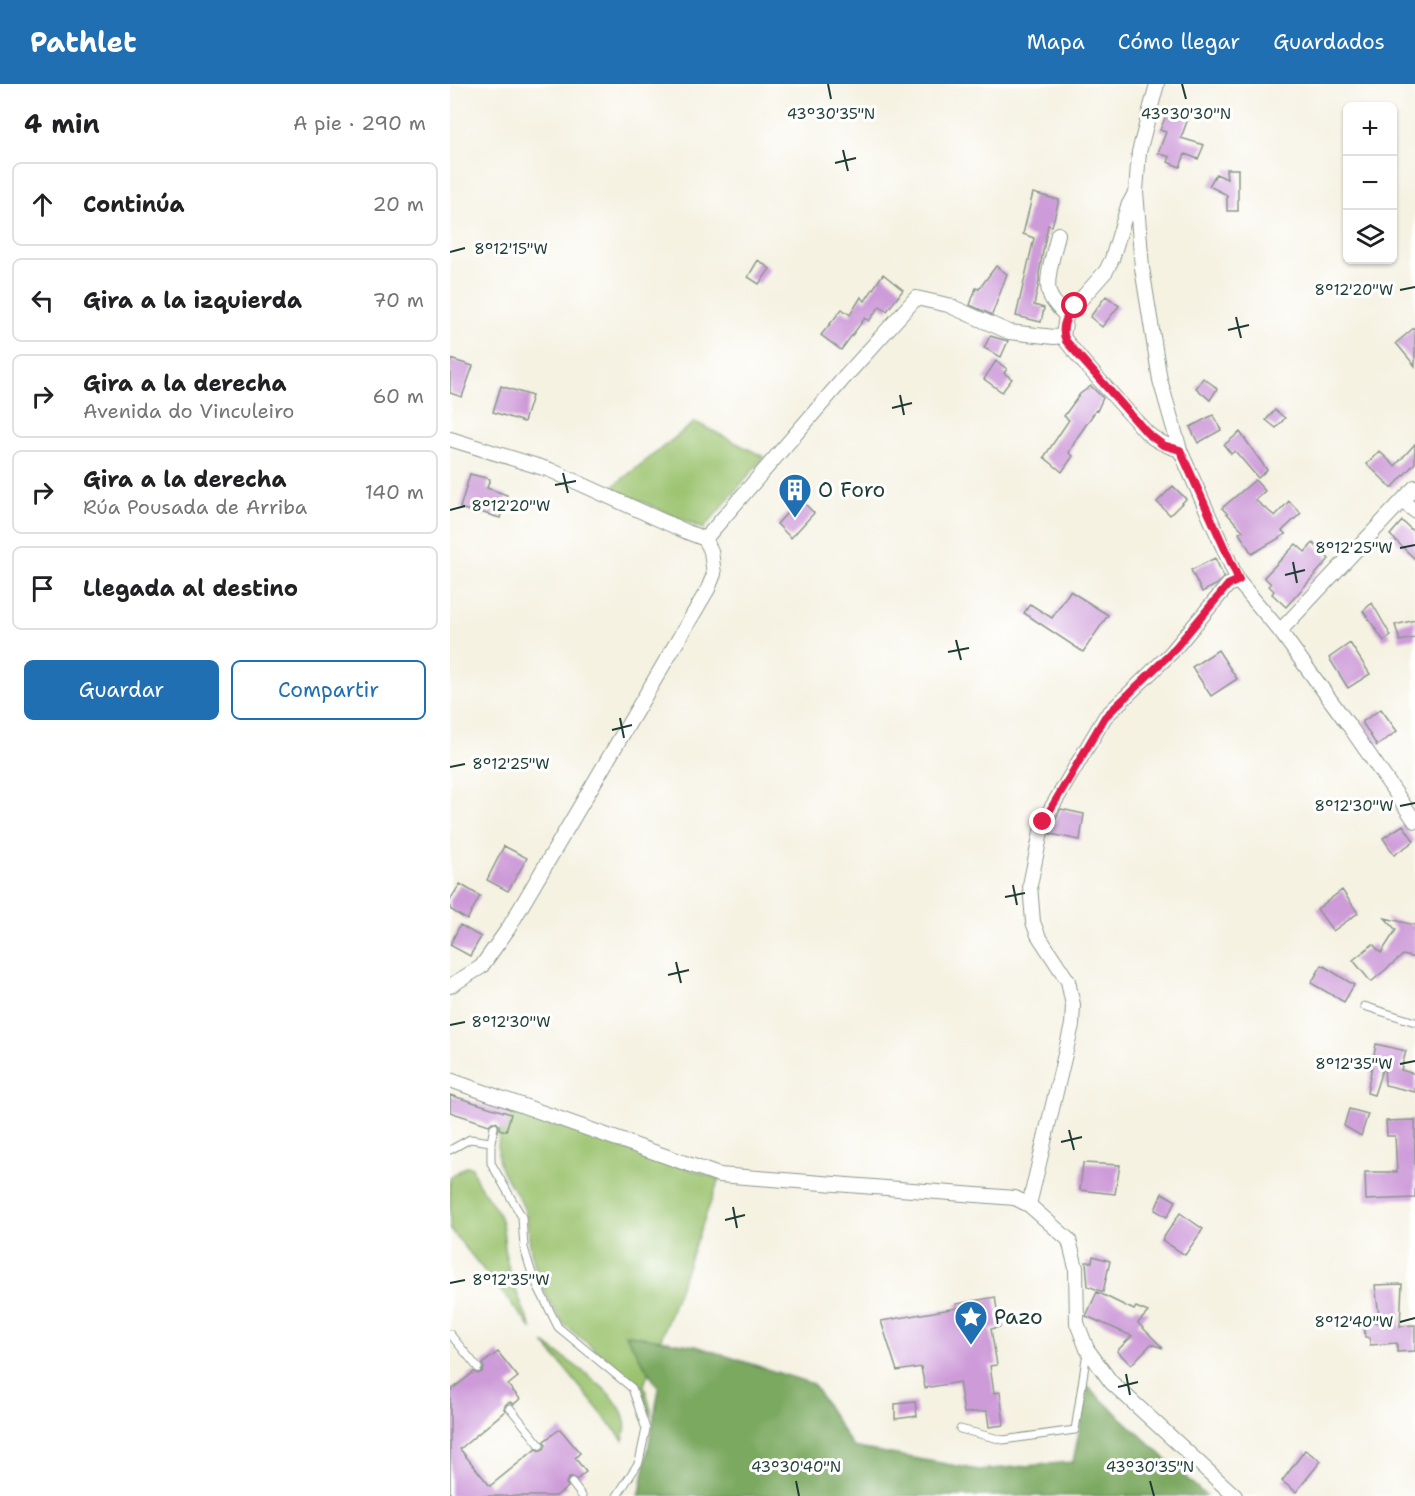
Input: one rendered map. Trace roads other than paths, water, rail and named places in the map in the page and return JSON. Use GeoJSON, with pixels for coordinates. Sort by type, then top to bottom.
{"type":"FeatureCollection","features":[{"type":"Feature","properties":{"kind":"street"},"geometry":{"type":"LineString","coordinates":[[1157,84],[1139,152],[1136,191],[1142,268],[1160,380],[1180,450],[1239,580],[1280,631],[1415,821]]}},
{"type":"Feature","properties":{"kind":"street"},"geometry":{"type":"LineString","coordinates":[[1136,191],[1128,206],[1112,259],[1106,271],[1066,316],[1063,336],[1147,433],[1163,445],[1180,450]]}},
{"type":"Feature","properties":{"kind":"street"},"geometry":{"type":"LineString","coordinates":[[1058,234],[1049,277],[1049,293],[1066,316]]}},
{"type":"Feature","properties":{"kind":"street"},"geometry":{"type":"LineString","coordinates":[[705,538],[916,298],[948,305],[1009,332],[1063,336]]}},
{"type":"Feature","properties":{"kind":"street"},"geometry":{"type":"LineString","coordinates":[[450,439],[550,470],[705,538],[711,551],[714,574],[708,589],[508,929],[482,967],[450,986]]}},
{"type":"Feature","properties":{"kind":"street"},"geometry":{"type":"LineString","coordinates":[[1280,631],[1415,487]]}},
{"type":"Feature","properties":{"kind":"street"},"geometry":{"type":"LineString","coordinates":[[1402,501],[1415,511]]}},
{"type":"Feature","properties":{"kind":"street"},"geometry":{"type":"LineString","coordinates":[[1029,1205],[1072,1025],[1073,1005],[1068,981],[1038,935],[1034,922],[1030,885],[1043,822],[1105,717],[1171,653],[1228,585],[1239,580]]}},
{"type":"Feature","properties":{"kind":"street"},"geometry":{"type":"LineString","coordinates":[[450,1080],[500,1101],[720,1175],[1015,1198],[1029,1205],[1069,1240],[1076,1268],[1077,1323],[1087,1349],[1111,1382],[1235,1496]]}},
{"type":"Feature","properties":{"kind":"lane"},"geometry":{"type":"LineString","coordinates":[[1364,1006],[1415,1022]]}},
{"type":"Feature","properties":{"kind":"lane"},"geometry":{"type":"LineString","coordinates":[[494,1127],[491,1163],[522,1217],[524,1248],[533,1277],[558,1327],[632,1388],[646,1429],[639,1462],[617,1496]]}},
{"type":"Feature","properties":{"kind":"lane"},"geometry":{"type":"LineString","coordinates":[[450,1150],[470,1139],[491,1142]]}},
{"type":"Feature","properties":{"kind":"lane"},"geometry":{"type":"LineString","coordinates":[[450,1334],[478,1368]]}},
{"type":"Feature","properties":{"kind":"lane"},"geometry":{"type":"LineString","coordinates":[[960,1429],[1003,1440],[1075,1430],[1087,1349]]}},
{"type":"Feature","properties":{"kind":"lane"},"geometry":{"type":"LineString","coordinates":[[510,1408],[540,1445]]}},
{"type":"Feature","properties":{"kind":"lane"},"geometry":{"type":"LineString","coordinates":[[572,1484],[582,1496]]}},
{"type":"Feature","properties":{"kind":"place","name":"O Foro"},"geometry":{"type":"Point","coordinates":[795,519]}},
{"type":"Feature","properties":{"kind":"place","name":"Pazo"},"geometry":{"type":"Point","coordinates":[971,1346]}}]}
